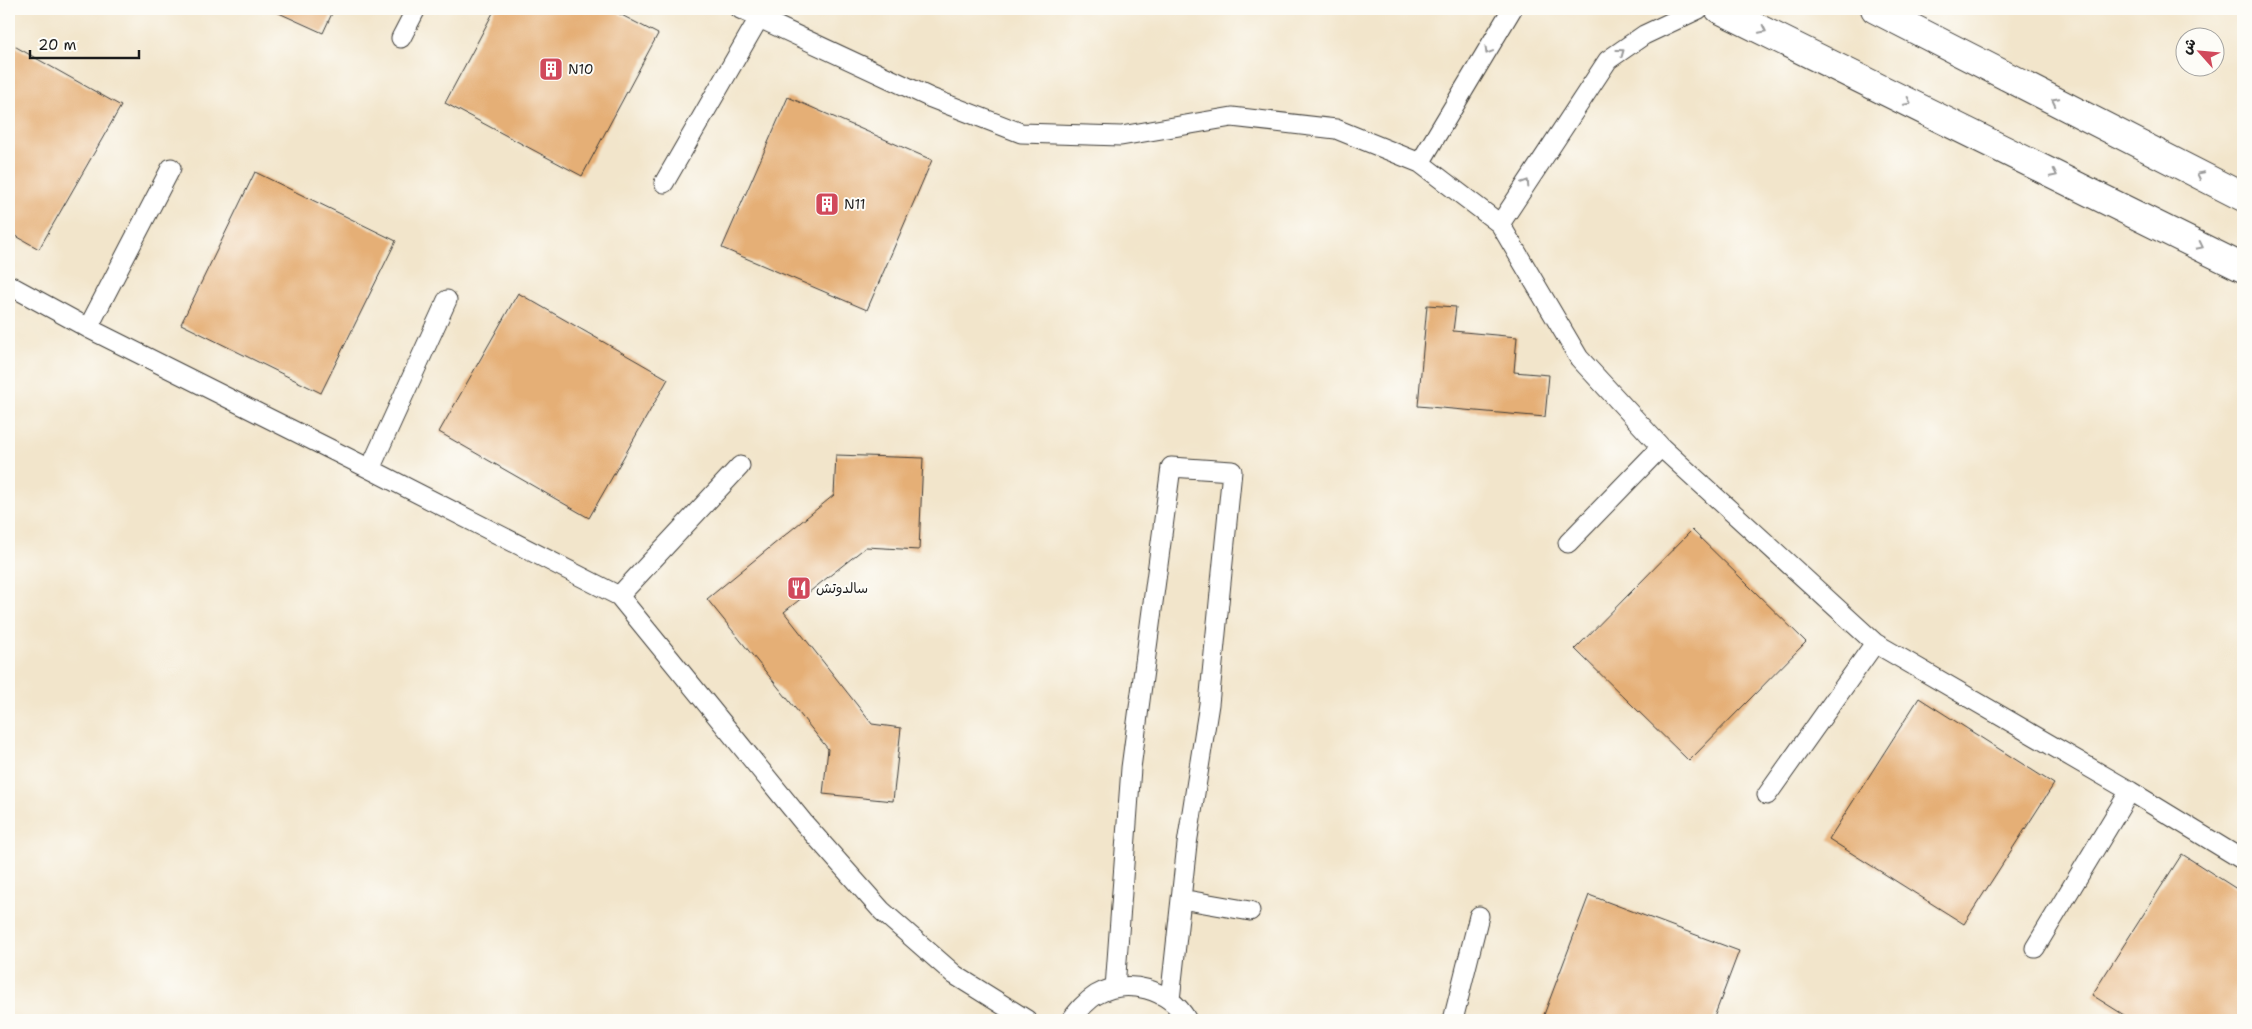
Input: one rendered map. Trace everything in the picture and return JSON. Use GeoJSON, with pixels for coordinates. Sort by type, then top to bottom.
{"type":"FeatureCollection","features":[{"type":"Feature","properties":{"kind":"street"},"geometry":{"type":"LineString","coordinates":[[1719,9],[2243,268]]}},
{"type":"Feature","properties":{"kind":"street"},"geometry":{"type":"LineString","coordinates":[[1875,9],[2243,197]]}},
{"type":"Feature","properties":{"kind":"lane"},"geometry":{"type":"LineString","coordinates":[[401,38],[416,9]]}},
{"type":"Feature","properties":{"kind":"lane"},"geometry":{"type":"LineString","coordinates":[[740,9],[931,98],[1021,134],[1121,136],[1232,117],[1336,129],[1420,163],[1500,224],[1579,358],[1662,447],[1874,643],[2130,791],[2243,860]]}},
{"type":"Feature","properties":{"kind":"lane"},"geometry":{"type":"LineString","coordinates":[[1420,163],[1512,9]]}},
{"type":"Feature","properties":{"kind":"lane"},"geometry":{"type":"LineString","coordinates":[[1500,224],[1608,60],[1644,35],[1699,9]]}},
{"type":"Feature","properties":{"kind":"lane"},"geometry":{"type":"LineString","coordinates":[[664,183],[759,18]]}},
{"type":"Feature","properties":{"kind":"lane"},"geometry":{"type":"LineString","coordinates":[[88,328],[171,168]]}},
{"type":"Feature","properties":{"kind":"lane"},"geometry":{"type":"LineString","coordinates":[[9,285],[88,328],[619,596],[802,822],[882,911],[955,975],[1027,1020]]}},
{"type":"Feature","properties":{"kind":"lane"},"geometry":{"type":"LineString","coordinates":[[370,469],[446,300]]}},
{"type":"Feature","properties":{"kind":"lane"},"geometry":{"type":"LineString","coordinates":[[1568,543],[1662,447]]}},
{"type":"Feature","properties":{"kind":"lane"},"geometry":{"type":"LineString","coordinates":[[619,596],[740,466]]}},
{"type":"Feature","properties":{"kind":"lane"},"geometry":{"type":"LineString","coordinates":[[1115,988],[1131,768],[1171,467],[1232,471],[1209,704],[1181,899],[1170,1000]]}},
{"type":"Feature","properties":{"kind":"lane"},"geometry":{"type":"LineString","coordinates":[[1767,795],[1874,643]]}},
{"type":"Feature","properties":{"kind":"lane"},"geometry":{"type":"LineString","coordinates":[[2036,948],[2130,791]]}},
{"type":"Feature","properties":{"kind":"lane"},"geometry":{"type":"LineString","coordinates":[[1181,899],[1250,911]]}},
{"type":"Feature","properties":{"kind":"lane"},"geometry":{"type":"LineString","coordinates":[[1453,1020],[1479,916]]}},
{"type":"Feature","properties":{"kind":"lane"},"geometry":{"type":"LineString","coordinates":[[1071,1020],[1081,1007],[1096,995],[1115,988],[1134,987],[1153,991],[1170,1000],[1188,1020]]}},
{"type":"Feature","properties":{"kind":"building"},"geometry":{"type":"Polygon","coordinates":[[[270,9],[334,9],[323,33],[270,9]]]}},
{"type":"Feature","properties":{"kind":"building","name":"N10"},"geometry":{"type":"Polygon","coordinates":[[[495,9],[610,9],[658,34],[582,176],[445,103],[495,9]]]}},
{"type":"Feature","properties":{"kind":"building"},"geometry":{"type":"Polygon","coordinates":[[[9,43],[121,106],[39,249],[9,232],[9,43]]]}},
{"type":"Feature","properties":{"kind":"building","name":"N11"},"geometry":{"type":"Polygon","coordinates":[[[788,97],[932,160],[867,310],[722,248],[788,97]]]}},
{"type":"Feature","properties":{"kind":"building"},"geometry":{"type":"Polygon","coordinates":[[[255,172],[396,241],[321,393],[181,324],[255,172]]]}},
{"type":"Feature","properties":{"kind":"building"},"geometry":{"type":"Polygon","coordinates":[[[518,293],[668,379],[589,518],[439,432],[518,293]]]}},
{"type":"Feature","properties":{"kind":"building"},"geometry":{"type":"Polygon","coordinates":[[[1427,305],[1456,307],[1453,331],[1517,337],[1514,372],[1549,375],[1545,417],[1418,406],[1427,305]]]}},
{"type":"Feature","properties":{"kind":"building"},"geometry":{"type":"Polygon","coordinates":[[[836,455],[923,458],[919,550],[866,547],[784,612],[872,724],[901,728],[893,801],[823,794],[828,749],[707,599],[834,495],[836,455]]]}},
{"type":"Feature","properties":{"kind":"building"},"geometry":{"type":"Polygon","coordinates":[[[1692,530],[1806,642],[1689,761],[1575,649],[1692,530]]]}},
{"type":"Feature","properties":{"kind":"building"},"geometry":{"type":"Polygon","coordinates":[[[1919,698],[2054,784],[1964,924],[1829,839],[1919,698]]]}},
{"type":"Feature","properties":{"kind":"building"},"geometry":{"type":"Polygon","coordinates":[[[2182,854],[2243,893],[2243,1020],[2132,1020],[2092,995],[2182,854]]]}},
{"type":"Feature","properties":{"kind":"building"},"geometry":{"type":"Polygon","coordinates":[[[1589,895],[1739,951],[1713,1020],[1542,1020],[1589,895]]]}},
{"type":"Feature","properties":{"kind":"place","name":"N10"},"geometry":{"type":"Point","coordinates":[551,69]}},
{"type":"Feature","properties":{"kind":"place","name":"N11"},"geometry":{"type":"Point","coordinates":[827,204]}},
{"type":"Feature","properties":{"kind":"place","name":"سالدوتش"},"geometry":{"type":"Point","coordinates":[799,588]}}]}
